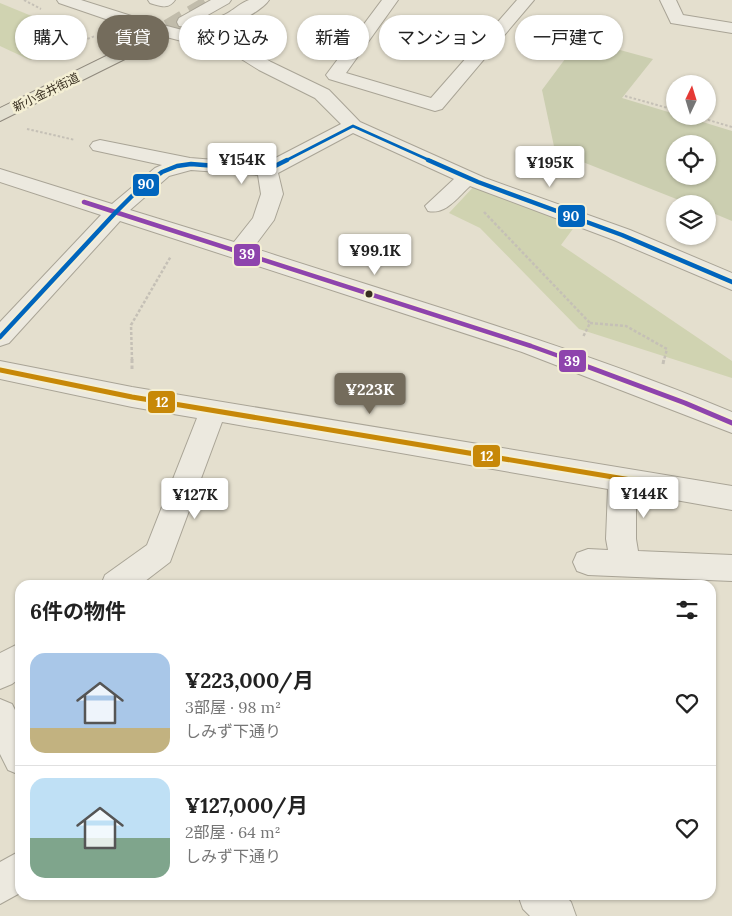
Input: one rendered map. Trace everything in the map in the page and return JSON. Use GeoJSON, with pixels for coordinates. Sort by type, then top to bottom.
{"type":"FeatureCollection","features":[{"type":"Feature","properties":{"kind":"main road","name":"新小金井街道"},"geometry":{"type":"LineString","coordinates":[[0,114],[109,60]]}},
{"type":"Feature","properties":{"kind":"street"},"geometry":{"type":"LineString","coordinates":[[65,0],[113,15]]}},
{"type":"Feature","properties":{"kind":"street"},"geometry":{"type":"LineString","coordinates":[[156,0],[165,2],[168,0]]}},
{"type":"Feature","properties":{"kind":"street"},"geometry":{"type":"LineString","coordinates":[[198,15],[223,0]]}},
{"type":"Feature","properties":{"kind":"street"},"geometry":{"type":"LineString","coordinates":[[238,15],[262,0]]}},
{"type":"Feature","properties":{"kind":"street"},"geometry":{"type":"LineString","coordinates":[[390,0],[335,75],[435,105],[526,0]]}},
{"type":"Feature","properties":{"kind":"street"},"geometry":{"type":"LineString","coordinates":[[668,0],[677,19],[732,28]]}},
{"type":"Feature","properties":{"kind":"street"},"geometry":{"type":"LineString","coordinates":[[169,32],[241,51],[265,66],[322,94],[344,114],[353,126],[461,183],[622,235],[732,282]]}},
{"type":"Feature","properties":{"kind":"street"},"geometry":{"type":"LineString","coordinates":[[100,146],[191,164],[267,170],[353,126]]}},
{"type":"Feature","properties":{"kind":"street"},"geometry":{"type":"LineString","coordinates":[[0,337],[133,195],[162,172],[191,164]]}},
{"type":"Feature","properties":{"kind":"street"},"geometry":{"type":"LineString","coordinates":[[238,252],[263,220],[272,194],[267,170]]}},
{"type":"Feature","properties":{"kind":"street"},"geometry":{"type":"LineString","coordinates":[[0,175],[568,359],[685,403],[732,424]]}},
{"type":"Feature","properties":{"kind":"street"},"geometry":{"type":"LineString","coordinates":[[436,206],[461,183]]}},
{"type":"Feature","properties":{"kind":"street"},"geometry":{"type":"LineString","coordinates":[[0,370],[132,397],[732,498]]}},
{"type":"Feature","properties":{"kind":"street"},"geometry":{"type":"LineString","coordinates":[[123,580],[159,553],[214,410]]}},
{"type":"Feature","properties":{"kind":"street"},"geometry":{"type":"LineString","coordinates":[[622,478],[622,539],[625,563]]}},
{"type":"Feature","properties":{"kind":"street"},"geometry":{"type":"LineString","coordinates":[[588,562],[732,568]]}},
{"type":"Feature","properties":{"kind":"street"},"geometry":{"type":"LineString","coordinates":[[0,673],[15,662]]}},
{"type":"Feature","properties":{"kind":"street"},"geometry":{"type":"LineString","coordinates":[[0,716],[15,748]]}},
{"type":"Feature","properties":{"kind":"street"},"geometry":{"type":"LineString","coordinates":[[0,885],[15,874]]}},
{"type":"Feature","properties":{"kind":"street"},"geometry":{"type":"LineString","coordinates":[[542,900],[557,916]]}},
{"type":"Feature","properties":{"kind":"path"},"geometry":{"type":"LineString","coordinates":[[625,96],[666,107]]}},
{"type":"Feature","properties":{"kind":"path"},"geometry":{"type":"LineString","coordinates":[[716,122],[732,127]]}},
{"type":"Feature","properties":{"kind":"path"},"geometry":{"type":"LineString","coordinates":[[23,128],[100,146]]}},
{"type":"Feature","properties":{"kind":"path"},"geometry":{"type":"LineString","coordinates":[[461,183],[471,198],[590,323],[626,326],[667,349],[662,367]]}},
{"type":"Feature","properties":{"kind":"path"},"geometry":{"type":"LineString","coordinates":[[132,397],[131,325],[184,234]]}},
{"type":"Feature","properties":{"kind":"path"},"geometry":{"type":"LineString","coordinates":[[582,339],[590,323]]}},
{"type":"Feature","properties":{"kind":"green space"},"geometry":{"type":"Polygon","coordinates":[[[0,3],[29,15],[15,15],[15,53],[0,46],[0,3]]]}},
{"type":"Feature","properties":{"kind":"green space"},"geometry":{"type":"Polygon","coordinates":[[[623,51],[653,59],[622,98],[666,111],[666,125],[712,125],[732,131],[732,221],[716,214],[716,195],[666,195],[555,151],[542,90],[564,60],[623,60],[623,51]]]}},
{"type":"Feature","properties":{"kind":"green space"},"geometry":{"type":"Polygon","coordinates":[[[478,182],[575,226],[561,245],[732,361],[732,378],[579,329],[480,228],[449,213],[478,182]]]}},
{"type":"Feature","properties":{"kind":"tunnel"},"geometry":{"type":"LineString","coordinates":[[169,28],[216,0]]}},
{"type":"Feature","properties":{"kind":"transit line","name":"90"},"geometry":{"type":"LineString","coordinates":[[0,337],[116,212],[133,195],[162,172],[177,166],[191,164],[267,170],[353,126],[478,182],[622,235],[732,282]]}},
{"type":"Feature","properties":{"kind":"transit line","name":"39"},"geometry":{"type":"LineString","coordinates":[[84,202],[531,346],[685,403],[732,423]]}},
{"type":"Feature","properties":{"kind":"transit line","name":"12"},"geometry":{"type":"LineString","coordinates":[[0,370],[132,397],[649,483]]}}]}
